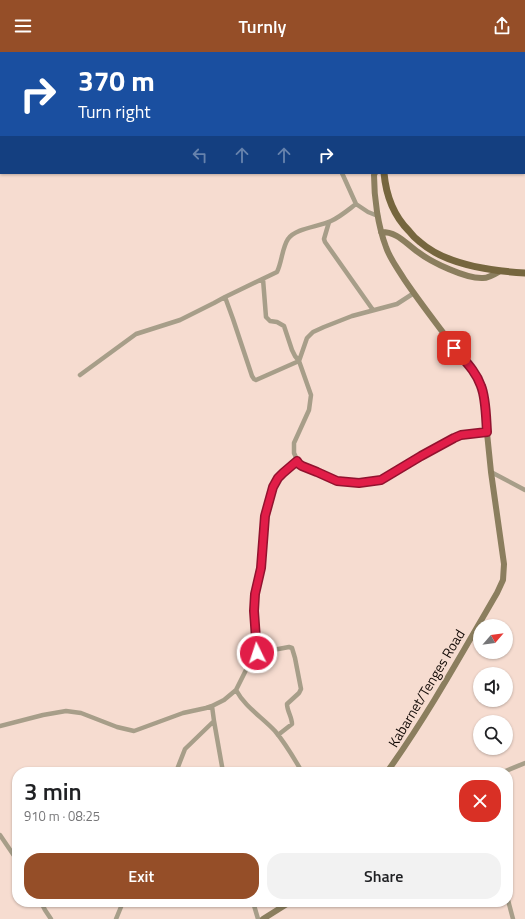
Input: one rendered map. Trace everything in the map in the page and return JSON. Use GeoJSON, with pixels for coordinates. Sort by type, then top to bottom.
{"type":"FeatureCollection","features":[{"type":"Feature","properties":{"kind":"main road"},"geometry":{"type":"LineString","coordinates":[[384,174],[386,192],[394,211],[405,228],[420,243],[436,253],[458,262],[485,269],[525,273]]}},
{"type":"Feature","properties":{"kind":"street"},"geometry":{"type":"LineString","coordinates":[[342,174],[356,204],[368,212],[378,216]]}},
{"type":"Feature","properties":{"kind":"street","name":"Kabarnet/Tenges Road"},"geometry":{"type":"LineString","coordinates":[[374,174],[374,187],[381,232],[390,256],[414,293],[454,348],[475,373],[482,386],[491,472],[504,564],[503,580],[497,593],[440,692],[390,767]]}},
{"type":"Feature","properties":{"kind":"street"},"geometry":{"type":"LineString","coordinates":[[80,375],[136,334],[180,320],[277,272],[287,240],[293,234],[329,222],[356,204]]}},
{"type":"Feature","properties":{"kind":"street"},"geometry":{"type":"LineString","coordinates":[[329,222],[324,239],[325,242],[373,310]]}},
{"type":"Feature","properties":{"kind":"street"},"geometry":{"type":"LineString","coordinates":[[381,232],[394,234],[418,253],[435,263],[455,271],[474,277],[483,278],[492,276],[500,271]]}},
{"type":"Feature","properties":{"kind":"street"},"geometry":{"type":"LineString","coordinates":[[263,279],[266,317],[270,321],[277,322],[284,326],[292,350],[300,361],[312,395],[309,410],[294,443],[294,453],[299,464],[337,481],[359,483],[381,480],[454,438],[461,435],[487,432]]}},
{"type":"Feature","properties":{"kind":"street"},"geometry":{"type":"LineString","coordinates":[[225,297],[254,379],[256,380],[300,361],[307,338],[313,332],[352,316],[397,304],[414,293]]}},
{"type":"Feature","properties":{"kind":"street"},"geometry":{"type":"LineString","coordinates":[[0,726],[43,715],[66,712],[81,713],[117,727],[134,730],[212,706],[224,700],[236,690],[247,668],[257,653],[254,611],[255,594],[261,568],[265,516],[273,487],[283,473],[297,461]]}},
{"type":"Feature","properties":{"kind":"street"},"geometry":{"type":"LineString","coordinates":[[491,472],[525,490]]}},
{"type":"Feature","properties":{"kind":"street"},"geometry":{"type":"LineString","coordinates":[[257,653],[289,647],[292,648],[295,658],[301,689],[299,693],[287,704],[292,724],[278,735]]}},
{"type":"Feature","properties":{"kind":"street"},"geometry":{"type":"LineString","coordinates":[[236,690],[248,706],[278,735],[299,767]]}},
{"type":"Feature","properties":{"kind":"street"},"geometry":{"type":"LineString","coordinates":[[212,706],[222,767]]}},
{"type":"Feature","properties":{"kind":"street"},"geometry":{"type":"LineString","coordinates":[[178,767],[185,749],[214,721]]}},
{"type":"Feature","properties":{"kind":"street"},"geometry":{"type":"LineString","coordinates":[[513,768],[525,763]]}},
{"type":"Feature","properties":{"kind":"street"},"geometry":{"type":"LineString","coordinates":[[0,835],[12,853]]}},
{"type":"Feature","properties":{"kind":"street"},"geometry":{"type":"LineString","coordinates":[[44,907],[51,919]]}},
{"type":"Feature","properties":{"kind":"street"},"geometry":{"type":"LineString","coordinates":[[116,919],[121,907]]}},
{"type":"Feature","properties":{"kind":"street"},"geometry":{"type":"LineString","coordinates":[[254,907],[258,919]]}},
{"type":"Feature","properties":{"kind":"street"},"geometry":{"type":"LineString","coordinates":[[263,919],[282,907]]}},
{"type":"Feature","properties":{"kind":"street"},"geometry":{"type":"LineString","coordinates":[[510,907],[513,919]]}},
{"type":"Feature","properties":{"kind":"route"},"geometry":{"type":"LineString","coordinates":[[257,653],[254,611],[255,594],[261,568],[263,527],[268,503],[273,487],[278,478],[297,461],[302,466],[337,481],[359,483],[381,480],[457,436],[487,432],[482,386],[475,373],[454,348]]}}]}
